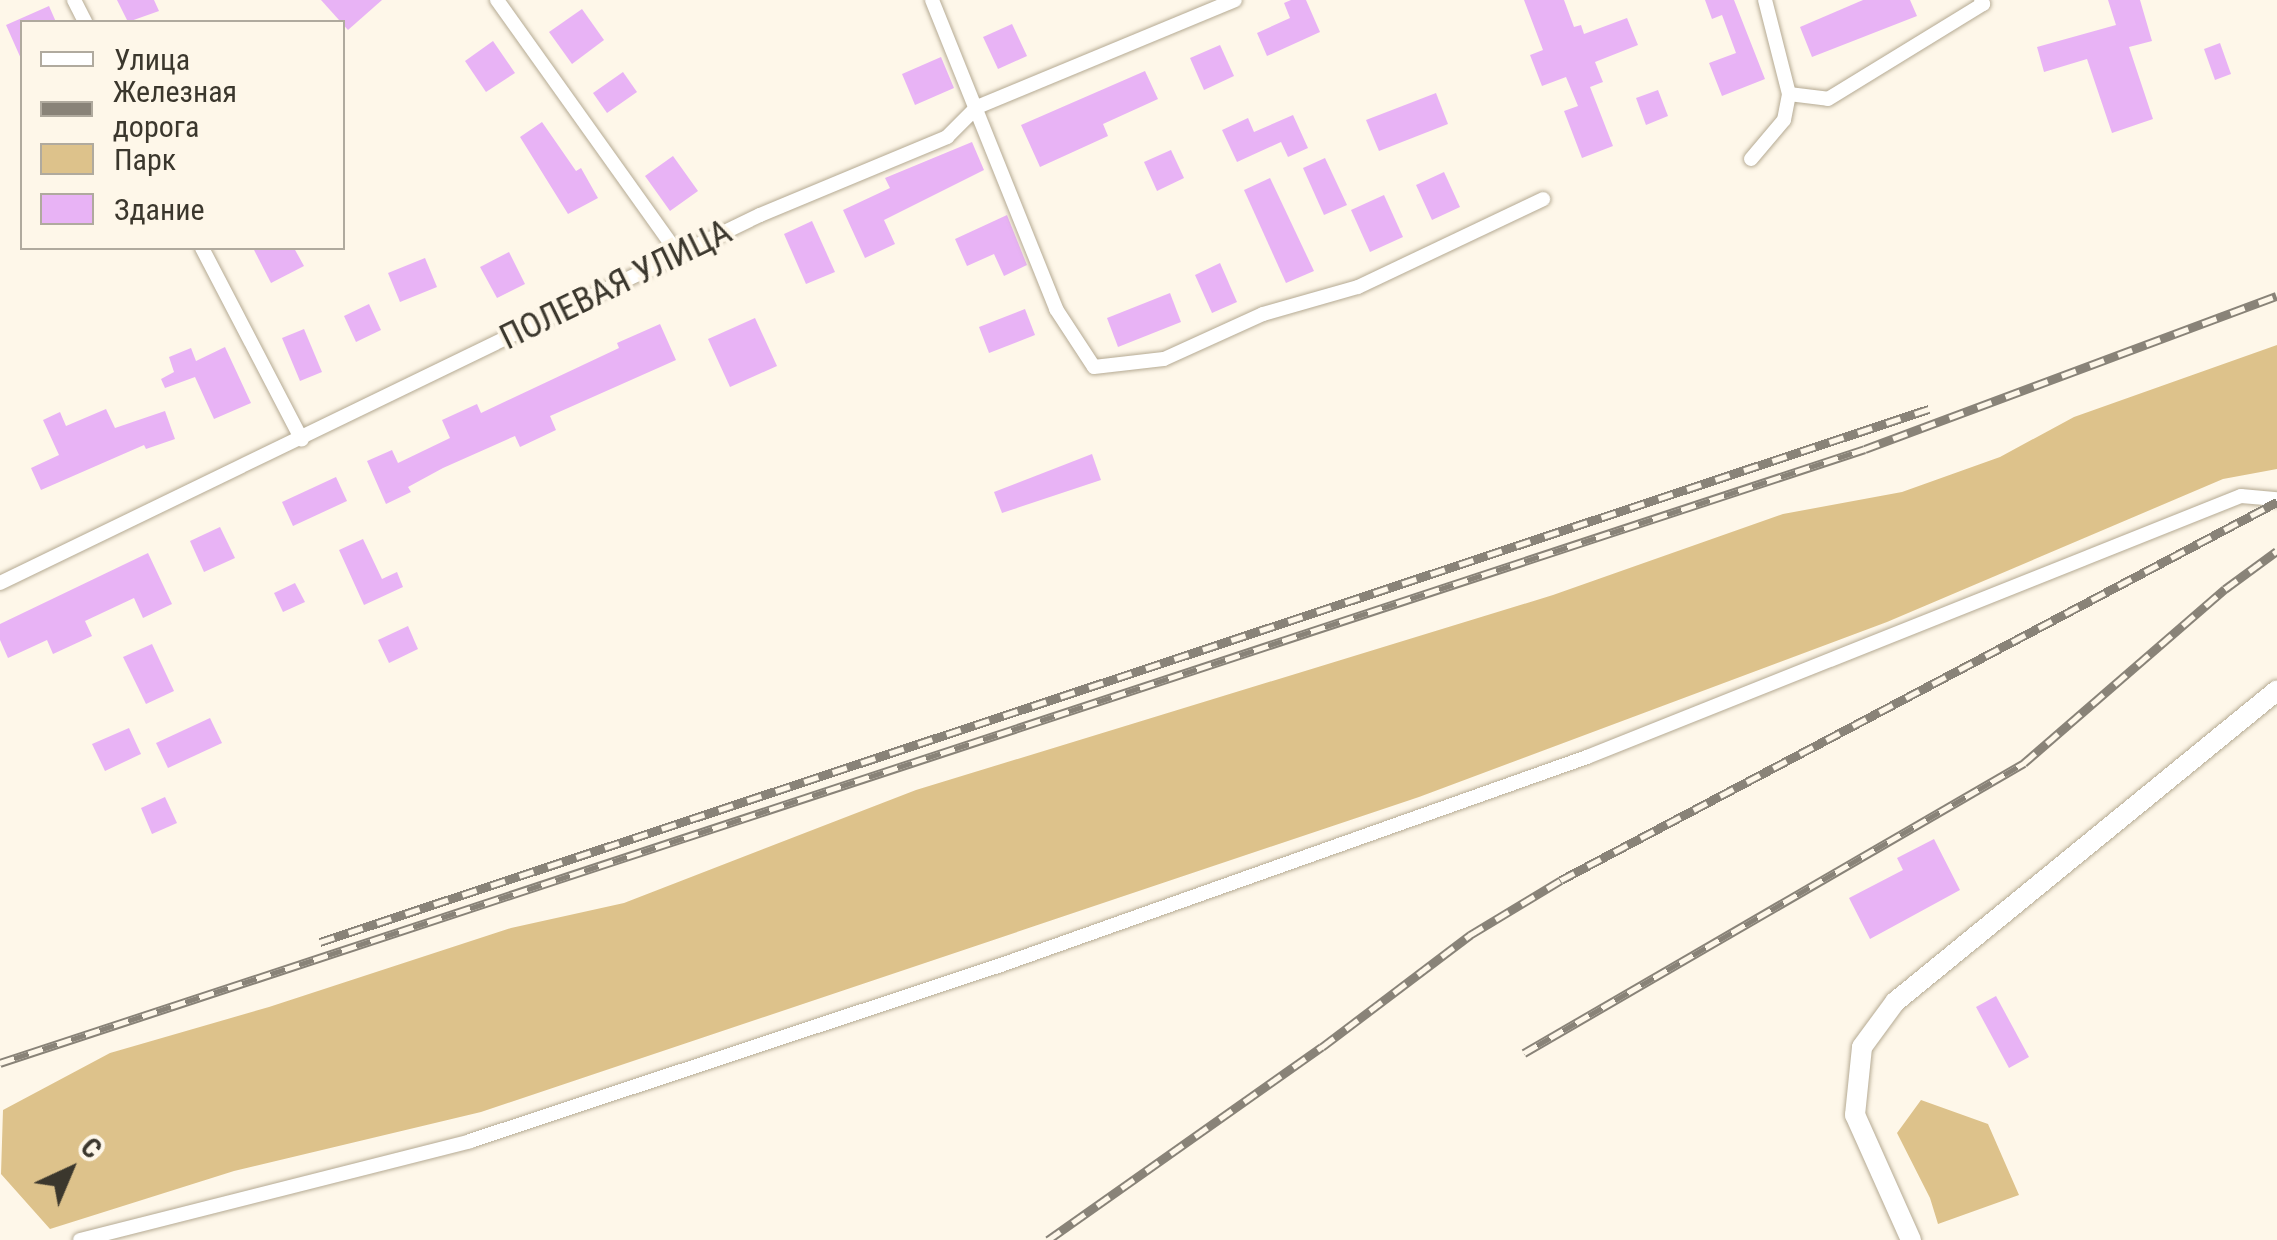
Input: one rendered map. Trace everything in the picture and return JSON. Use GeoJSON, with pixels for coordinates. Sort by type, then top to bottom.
{"type":"FeatureCollection","features":[{"type":"Feature","properties":{"kind":"street"},"geometry":{"type":"LineString","coordinates":[[497,0],[679,255]]}},
{"type":"Feature","properties":{"kind":"street"},"geometry":{"type":"LineString","coordinates":[[932,0],[1056,309],[1094,367],[1164,359],[1263,314],[1358,287],[1544,200]]}},
{"type":"Feature","properties":{"kind":"street","name":"ПОЛЕВАЯ УЛИЦА"},"geometry":{"type":"LineString","coordinates":[[0,583],[760,215],[947,137],[976,107],[1235,0]]}},
{"type":"Feature","properties":{"kind":"street"},"geometry":{"type":"LineString","coordinates":[[1751,159],[1784,120],[1789,94],[1765,0]]}},
{"type":"Feature","properties":{"kind":"street"},"geometry":{"type":"LineString","coordinates":[[1789,94],[1828,99],[1982,4],[1981,0]]}},
{"type":"Feature","properties":{"kind":"street"},"geometry":{"type":"LineString","coordinates":[[203,250],[302,440]]}},
{"type":"Feature","properties":{"kind":"street"},"geometry":{"type":"LineString","coordinates":[[80,1240],[470,1141],[1000,965],[1588,757],[2241,496],[2277,499]]}},
{"type":"Feature","properties":{"kind":"street"},"geometry":{"type":"LineString","coordinates":[[1911,1240],[1855,1115],[1862,1047],[1895,1002],[2277,690]]}},
{"type":"Feature","properties":{"kind":"green space"},"geometry":{"type":"Polygon","coordinates":[[[2277,345],[2277,469],[2223,479],[1887,622],[1419,797],[481,1112],[234,1171],[50,1229],[1,1174],[3,1110],[110,1053],[269,1007],[511,928],[624,903],[916,790],[1553,595],[1783,514],[1902,492],[2000,457],[2074,417],[2277,345]]]}},
{"type":"Feature","properties":{"kind":"green space"},"geometry":{"type":"Polygon","coordinates":[[[1921,1100],[1988,1124],[2019,1195],[1938,1224],[1930,1198],[1897,1133],[1921,1100]]]}},
{"type":"Feature","properties":{"kind":"building"},"geometry":{"type":"Polygon","coordinates":[[[117,0],[154,0],[159,11],[127,20],[117,0]]]}},
{"type":"Feature","properties":{"kind":"building"},"geometry":{"type":"Polygon","coordinates":[[[321,0],[382,0],[348,30],[345,20],[339,20],[321,0]]]}},
{"type":"Feature","properties":{"kind":"building"},"geometry":{"type":"Polygon","coordinates":[[[1306,0],[1320,32],[1267,56],[1257,33],[1290,18],[1284,3],[1306,0]]]}},
{"type":"Feature","properties":{"kind":"building"},"geometry":{"type":"Polygon","coordinates":[[[1524,0],[1564,0],[1574,27],[1581,25],[1584,34],[1627,18],[1638,45],[1595,62],[1603,82],[1590,87],[1613,146],[1582,158],[1564,111],[1578,106],[1566,77],[1542,86],[1530,55],[1543,50],[1524,0]]]}},
{"type":"Feature","properties":{"kind":"building"},"geometry":{"type":"Polygon","coordinates":[[[1705,0],[1734,0],[1765,79],[1722,96],[1709,63],[1736,53],[1722,15],[1712,19],[1705,0]]]}},
{"type":"Feature","properties":{"kind":"building"},"geometry":{"type":"Polygon","coordinates":[[[1863,0],[1910,0],[1917,16],[1812,57],[1800,27],[1863,0]]]}},
{"type":"Feature","properties":{"kind":"building"},"geometry":{"type":"Polygon","coordinates":[[[2108,0],[2140,0],[2152,41],[2129,47],[2153,119],[2112,133],[2087,59],[2044,72],[2037,47],[2116,25],[2108,0]]]}},
{"type":"Feature","properties":{"kind":"building"},"geometry":{"type":"Polygon","coordinates":[[[49,6],[55,20],[20,20],[20,56],[6,25],[49,6]]]}},
{"type":"Feature","properties":{"kind":"building"},"geometry":{"type":"Polygon","coordinates":[[[582,9],[604,40],[572,64],[549,32],[582,9]]]}},
{"type":"Feature","properties":{"kind":"building"},"geometry":{"type":"Polygon","coordinates":[[[1012,24],[1027,56],[998,69],[983,37],[1012,24]]]}},
{"type":"Feature","properties":{"kind":"building"},"geometry":{"type":"Polygon","coordinates":[[[493,41],[515,73],[486,92],[465,61],[493,41]]]}},
{"type":"Feature","properties":{"kind":"building"},"geometry":{"type":"Polygon","coordinates":[[[2220,43],[2231,74],[2215,80],[2204,49],[2220,43]]]}},
{"type":"Feature","properties":{"kind":"building"},"geometry":{"type":"Polygon","coordinates":[[[1220,45],[1234,76],[1204,90],[1190,58],[1220,45]]]}},
{"type":"Feature","properties":{"kind":"building"},"geometry":{"type":"Polygon","coordinates":[[[941,57],[954,88],[915,105],[902,74],[941,57]]]}},
{"type":"Feature","properties":{"kind":"building"},"geometry":{"type":"Polygon","coordinates":[[[1145,71],[1158,99],[1103,124],[1108,136],[1040,167],[1021,125],[1145,71]]]}},
{"type":"Feature","properties":{"kind":"building"},"geometry":{"type":"Polygon","coordinates":[[[623,72],[637,92],[607,113],[593,93],[623,72]]]}},
{"type":"Feature","properties":{"kind":"building"},"geometry":{"type":"Polygon","coordinates":[[[1658,90],[1668,116],[1646,125],[1636,98],[1658,90]]]}},
{"type":"Feature","properties":{"kind":"building"},"geometry":{"type":"Polygon","coordinates":[[[1436,93],[1448,124],[1379,151],[1366,120],[1436,93]]]}},
{"type":"Feature","properties":{"kind":"building"},"geometry":{"type":"Polygon","coordinates":[[[1293,115],[1308,148],[1288,157],[1281,142],[1237,162],[1222,130],[1248,118],[1254,132],[1293,115]]]}},
{"type":"Feature","properties":{"kind":"building"},"geometry":{"type":"Polygon","coordinates":[[[542,122],[576,171],[581,168],[598,198],[568,214],[520,137],[542,122]]]}},
{"type":"Feature","properties":{"kind":"building"},"geometry":{"type":"Polygon","coordinates":[[[972,142],[984,170],[884,220],[895,244],[865,258],[843,210],[890,188],[885,178],[972,142]]]}},
{"type":"Feature","properties":{"kind":"building"},"geometry":{"type":"Polygon","coordinates":[[[1171,150],[1184,178],[1157,191],[1144,162],[1171,150]]]}},
{"type":"Feature","properties":{"kind":"building"},"geometry":{"type":"Polygon","coordinates":[[[673,156],[698,191],[670,211],[645,176],[673,156]]]}},
{"type":"Feature","properties":{"kind":"building"},"geometry":{"type":"Polygon","coordinates":[[[1325,158],[1347,205],[1324,215],[1303,168],[1325,158]]]}},
{"type":"Feature","properties":{"kind":"building"},"geometry":{"type":"Polygon","coordinates":[[[1444,172],[1460,207],[1432,220],[1416,185],[1444,172]]]}},
{"type":"Feature","properties":{"kind":"building"},"geometry":{"type":"Polygon","coordinates":[[[1270,178],[1314,271],[1286,283],[1244,190],[1270,178]]]}},
{"type":"Feature","properties":{"kind":"building"},"geometry":{"type":"Polygon","coordinates":[[[1384,195],[1403,237],[1370,252],[1351,210],[1384,195]]]}},
{"type":"Feature","properties":{"kind":"building"},"geometry":{"type":"Polygon","coordinates":[[[1007,215],[1027,265],[1004,276],[994,254],[967,266],[955,239],[1007,215]]]}},
{"type":"Feature","properties":{"kind":"building"},"geometry":{"type":"Polygon","coordinates":[[[812,221],[835,272],[806,284],[784,234],[812,221]]]}},
{"type":"Feature","properties":{"kind":"building"},"geometry":{"type":"Polygon","coordinates":[[[254,250],[295,250],[304,266],[271,283],[254,250]]]}},
{"type":"Feature","properties":{"kind":"building"},"geometry":{"type":"Polygon","coordinates":[[[509,252],[525,284],[497,298],[480,267],[509,252]]]}},
{"type":"Feature","properties":{"kind":"building"},"geometry":{"type":"Polygon","coordinates":[[[425,258],[437,287],[400,302],[388,273],[425,258]]]}},
{"type":"Feature","properties":{"kind":"building"},"geometry":{"type":"Polygon","coordinates":[[[1220,263],[1237,302],[1212,313],[1195,275],[1220,263]]]}},
{"type":"Feature","properties":{"kind":"building"},"geometry":{"type":"Polygon","coordinates":[[[1170,293],[1181,322],[1118,347],[1107,318],[1170,293]]]}},
{"type":"Feature","properties":{"kind":"building"},"geometry":{"type":"Polygon","coordinates":[[[369,304],[381,330],[356,342],[344,316],[369,304]]]}},
{"type":"Feature","properties":{"kind":"building"},"geometry":{"type":"Polygon","coordinates":[[[1025,309],[1035,335],[989,353],[979,327],[1025,309]]]}},
{"type":"Feature","properties":{"kind":"building"},"geometry":{"type":"Polygon","coordinates":[[[755,318],[777,366],[730,387],[708,339],[755,318]]]}},
{"type":"Feature","properties":{"kind":"building"},"geometry":{"type":"Polygon","coordinates":[[[660,324],[676,360],[550,416],[556,430],[520,447],[515,436],[443,468],[408,487],[411,492],[386,504],[367,461],[392,450],[398,463],[450,438],[442,420],[477,404],[481,413],[619,348],[617,343],[660,324]]]}},
{"type":"Feature","properties":{"kind":"building"},"geometry":{"type":"Polygon","coordinates":[[[304,329],[322,372],[300,381],[282,338],[304,329]]]}},
{"type":"Feature","properties":{"kind":"building"},"geometry":{"type":"Polygon","coordinates":[[[225,347],[251,403],[214,419],[195,377],[165,388],[161,379],[174,372],[169,357],[191,348],[196,361],[225,347]]]}},
{"type":"Feature","properties":{"kind":"building"},"geometry":{"type":"Polygon","coordinates":[[[106,409],[115,428],[165,411],[175,439],[146,449],[144,445],[41,490],[31,468],[59,455],[43,420],[60,412],[66,426],[106,409]]]}},
{"type":"Feature","properties":{"kind":"building"},"geometry":{"type":"Polygon","coordinates":[[[1092,454],[1101,480],[1002,513],[994,492],[1092,454]]]}},
{"type":"Feature","properties":{"kind":"building"},"geometry":{"type":"Polygon","coordinates":[[[336,477],[347,501],[293,526],[282,502],[336,477]]]}},
{"type":"Feature","properties":{"kind":"building"},"geometry":{"type":"Polygon","coordinates":[[[220,527],[235,558],[204,572],[190,541],[220,527]]]}},
{"type":"Feature","properties":{"kind":"building"},"geometry":{"type":"Polygon","coordinates":[[[363,539],[382,579],[397,572],[403,587],[364,605],[339,550],[363,539]]]}},
{"type":"Feature","properties":{"kind":"building"},"geometry":{"type":"Polygon","coordinates":[[[148,553],[172,604],[143,618],[134,598],[85,621],[92,636],[53,654],[47,640],[8,658],[0,640],[0,624],[148,553]]]}},
{"type":"Feature","properties":{"kind":"building"},"geometry":{"type":"Polygon","coordinates":[[[295,583],[305,602],[283,612],[274,593],[295,583]]]}},
{"type":"Feature","properties":{"kind":"building"},"geometry":{"type":"Polygon","coordinates":[[[408,626],[418,649],[389,663],[378,640],[408,626]]]}},
{"type":"Feature","properties":{"kind":"building"},"geometry":{"type":"Polygon","coordinates":[[[152,644],[174,691],[146,704],[123,657],[152,644]]]}},
{"type":"Feature","properties":{"kind":"building"},"geometry":{"type":"Polygon","coordinates":[[[210,718],[222,743],[168,768],[156,743],[210,718]]]}},
{"type":"Feature","properties":{"kind":"building"},"geometry":{"type":"Polygon","coordinates":[[[129,728],[141,754],[105,771],[92,744],[129,728]]]}},
{"type":"Feature","properties":{"kind":"building"},"geometry":{"type":"Polygon","coordinates":[[[165,797],[177,823],[152,834],[141,808],[165,797]]]}},
{"type":"Feature","properties":{"kind":"building"},"geometry":{"type":"Polygon","coordinates":[[[1934,839],[1960,890],[1870,939],[1849,898],[1903,870],[1897,858],[1934,839]]]}},
{"type":"Feature","properties":{"kind":"building"},"geometry":{"type":"Polygon","coordinates":[[[1996,996],[2029,1057],[2009,1068],[1976,1007],[1996,996]]]}},
{"type":"Feature","properties":{"kind":"railway"},"geometry":{"type":"LineString","coordinates":[[0,1063],[1865,449],[2277,296]]}},
{"type":"Feature","properties":{"kind":"railway"},"geometry":{"type":"LineString","coordinates":[[320,942],[1929,409]]}},
{"type":"Feature","properties":{"kind":"railway"},"geometry":{"type":"LineString","coordinates":[[1048,1240],[1322,1047],[1470,935],[1561,880],[2277,502]]}},
{"type":"Feature","properties":{"kind":"railway"},"geometry":{"type":"LineString","coordinates":[[1524,1053],[2024,763],[2225,589],[2277,551]]}}]}
